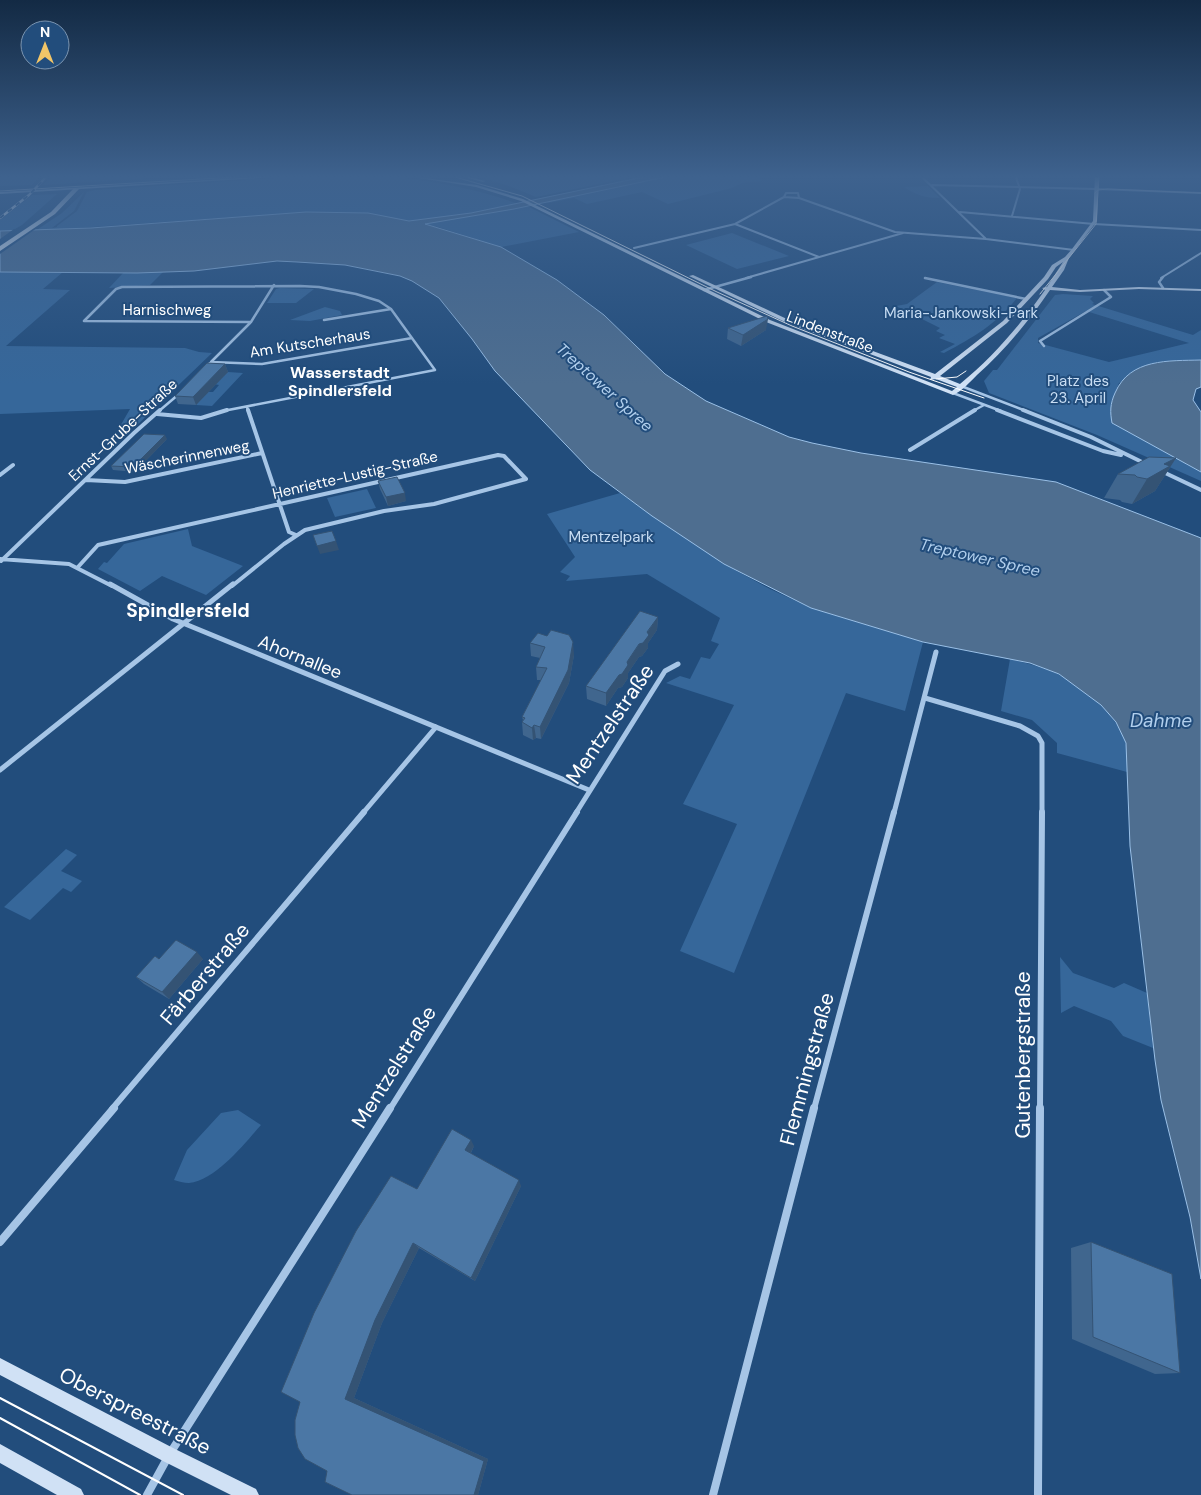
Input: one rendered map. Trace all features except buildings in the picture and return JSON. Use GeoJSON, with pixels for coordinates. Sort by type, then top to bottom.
{"type":"FeatureCollection","features":[{"type":"Feature","properties":{"kind":"main road","name":"Lindenstraße"},"geometry":{"type":"LineString","coordinates":[[612,245],[791,331],[953,392]]}},
{"type":"Feature","properties":{"kind":"main road","name":"Lindenstraße"},"geometry":{"type":"LineString","coordinates":[[627,245],[787,321],[961,386]]}},
{"type":"Feature","properties":{"kind":"main road"},"geometry":{"type":"LineString","coordinates":[[928,383],[1005,322],[1054,266],[1067,258],[1078,245]]}},
{"type":"Feature","properties":{"kind":"main road"},"geometry":{"type":"LineString","coordinates":[[953,392],[1004,344],[1032,313],[1064,268],[1067,258]]}},
{"type":"Feature","properties":{"kind":"main road"},"geometry":{"type":"LineString","coordinates":[[1040,284],[1091,291],[1163,288],[1201,290]]}},
{"type":"Feature","properties":{"kind":"main road","name":"Oberspreestraße"},"geometry":{"type":"LineString","coordinates":[[0,1366],[169,1455],[250,1495]]}},
{"type":"Feature","properties":{"kind":"main road"},"geometry":{"type":"LineString","coordinates":[[0,1453],[75,1495]]}},
{"type":"Feature","properties":{"kind":"street"},"geometry":{"type":"LineString","coordinates":[[634,248],[647,245]]}},
{"type":"Feature","properties":{"kind":"street"},"geometry":{"type":"LineString","coordinates":[[788,245],[820,257]]}},
{"type":"Feature","properties":{"kind":"street"},"geometry":{"type":"LineString","coordinates":[[704,290],[862,245]]}},
{"type":"Feature","properties":{"kind":"street"},"geometry":{"type":"LineString","coordinates":[[1032,245],[1074,250]]}},
{"type":"Feature","properties":{"kind":"street"},"geometry":{"type":"LineString","coordinates":[[1163,288],[1159,282],[1161,278],[1201,252]]}},
{"type":"Feature","properties":{"kind":"street"},"geometry":{"type":"LineString","coordinates":[[925,278],[1026,299]]}},
{"type":"Feature","properties":{"kind":"street"},"geometry":{"type":"LineString","coordinates":[[157,414],[201,418],[246,407],[435,370],[391,309],[380,301],[319,287],[274,286],[251,322],[204,369]]}},
{"type":"Feature","properties":{"kind":"street","name":"Harnischweg"},"geometry":{"type":"LineString","coordinates":[[251,322],[84,321],[116,289],[274,286]]}},
{"type":"Feature","properties":{"kind":"street"},"geometry":{"type":"LineString","coordinates":[[1044,346],[1040,341],[1111,297],[1104,290]]}},
{"type":"Feature","properties":{"kind":"street"},"geometry":{"type":"LineString","coordinates":[[324,320],[391,309]]}},
{"type":"Feature","properties":{"kind":"street","name":"Am Kutscherhaus"},"geometry":{"type":"LineString","coordinates":[[211,362],[262,364],[412,338]]}},
{"type":"Feature","properties":{"kind":"street","name":"Lindenstraße"},"geometry":{"type":"LineString","coordinates":[[961,386],[1091,437],[1151,466]]}},
{"type":"Feature","properties":{"kind":"street","name":"Ernst-Grube-Straße"},"geometry":{"type":"LineString","coordinates":[[1,560],[134,433],[183,390]]}},
{"type":"Feature","properties":{"kind":"street","name":"Lindenstraße"},"geometry":{"type":"LineString","coordinates":[[953,392],[1103,451],[1130,457]]}},
{"type":"Feature","properties":{"kind":"street"},"geometry":{"type":"LineString","coordinates":[[910,450],[984,405]]}},
{"type":"Feature","properties":{"kind":"street"},"geometry":{"type":"LineString","coordinates":[[0,770],[296,535],[289,532],[246,407]]}},
{"type":"Feature","properties":{"kind":"street","name":"Wäscherinnenweg"},"geometry":{"type":"LineString","coordinates":[[86,480],[125,482],[262,453]]}},
{"type":"Feature","properties":{"kind":"street","name":"Henriette-Lustig-Straße"},"geometry":{"type":"LineString","coordinates":[[78,567],[98,545],[498,455],[504,456],[526,480],[417,508],[371,514],[305,530],[296,535]]}},
{"type":"Feature","properties":{"kind":"street"},"geometry":{"type":"LineString","coordinates":[[0,475],[13,465]]}},
{"type":"Feature","properties":{"kind":"street"},"geometry":{"type":"LineString","coordinates":[[1159,470],[1201,490]]}},
{"type":"Feature","properties":{"kind":"street","name":"Ahornallee"},"geometry":{"type":"LineString","coordinates":[[1,560],[69,564],[78,567],[184,624],[589,790]]}},
{"type":"Feature","properties":{"kind":"street","name":"Flemmingstraße"},"geometry":{"type":"LineString","coordinates":[[713,1495],[936,652]]}},
{"type":"Feature","properties":{"kind":"street","name":"Mentzelstraße"},"geometry":{"type":"LineString","coordinates":[[147,1495],[169,1455],[398,1096],[664,671],[678,664]]}},
{"type":"Feature","properties":{"kind":"street","name":"Gutenbergstraße"},"geometry":{"type":"LineString","coordinates":[[925,698],[1020,726],[1038,736],[1042,743],[1038,1495]]}},
{"type":"Feature","properties":{"kind":"street","name":"Färberstraße"},"geometry":{"type":"LineString","coordinates":[[0,1242],[436,727]]}},
{"type":"Feature","properties":{"kind":"green space"},"geometry":{"type":"Polygon","coordinates":[[[494,245],[513,245],[501,247],[494,245]]]}},
{"type":"Feature","properties":{"kind":"green space"},"geometry":{"type":"Polygon","coordinates":[[[686,245],[761,245],[789,256],[737,269],[686,245]]]}},
{"type":"Feature","properties":{"kind":"green space"},"geometry":{"type":"Polygon","coordinates":[[[0,272],[63,272],[43,289],[70,290],[6,346],[185,348],[212,353],[135,427],[119,428],[130,409],[0,414],[0,272]]]}},
{"type":"Feature","properties":{"kind":"green space"},"geometry":{"type":"Polygon","coordinates":[[[124,272],[163,272],[150,285],[109,288],[124,272]]]}},
{"type":"Feature","properties":{"kind":"green space","name":"Maria-Jankowski-Park"},"geometry":{"type":"Polygon","coordinates":[[[937,282],[1017,298],[1001,316],[984,330],[944,353],[940,352],[955,344],[939,338],[945,335],[936,331],[940,328],[896,306],[907,304],[937,282]]]}},
{"type":"Feature","properties":{"kind":"green space"},"geometry":{"type":"Polygon","coordinates":[[[276,289],[314,289],[296,303],[267,303],[276,289]]]}},
{"type":"Feature","properties":{"kind":"green space","name":"Platz des 23. April"},"geometry":{"type":"Polygon","coordinates":[[[1055,295],[1093,296],[1090,299],[1094,303],[1092,304],[1193,335],[1201,330],[1201,360],[1156,362],[1119,383],[1111,403],[1186,464],[1201,472],[1201,481],[1097,435],[989,393],[984,381],[993,370],[997,370],[1055,295]],[[1086,311],[1038,338],[1038,343],[1109,362],[1189,343],[1086,311]]]}},
{"type":"Feature","properties":{"kind":"green space"},"geometry":{"type":"Polygon","coordinates":[[[325,307],[340,311],[342,315],[310,321],[290,320],[325,307]]]}},
{"type":"Feature","properties":{"kind":"green space"},"geometry":{"type":"Polygon","coordinates":[[[228,372],[243,373],[212,406],[196,405],[206,392],[213,392],[219,385],[214,384],[228,372]]]}},
{"type":"Feature","properties":{"kind":"green space"},"geometry":{"type":"Polygon","coordinates":[[[367,489],[376,508],[335,517],[327,498],[367,489]]]}},
{"type":"Feature","properties":{"kind":"green space","name":"Mentzelpark"},"geometry":{"type":"Polygon","coordinates":[[[620,493],[724,564],[770,589],[811,608],[923,642],[905,711],[846,693],[734,973],[680,951],[737,824],[683,804],[734,705],[666,683],[680,676],[690,679],[701,657],[710,659],[719,644],[711,641],[720,618],[647,574],[566,581],[570,576],[560,572],[575,557],[547,514],[620,493]]]}},
{"type":"Feature","properties":{"kind":"green space"},"geometry":{"type":"Polygon","coordinates":[[[188,529],[192,546],[243,566],[206,595],[162,576],[140,591],[98,569],[104,562],[107,563],[124,544],[188,529]]]}},
{"type":"Feature","properties":{"kind":"green space"},"geometry":{"type":"Polygon","coordinates":[[[1010,659],[1058,674],[1078,686],[1099,703],[1109,713],[1123,735],[1127,751],[1127,772],[1057,753],[1057,743],[1032,720],[1001,711],[1010,659]]]}},
{"type":"Feature","properties":{"kind":"green space"},"geometry":{"type":"Polygon","coordinates":[[[66,849],[77,855],[61,871],[82,881],[71,892],[63,888],[30,920],[4,907],[66,849]]]}},
{"type":"Feature","properties":{"kind":"green space"},"geometry":{"type":"Polygon","coordinates":[[[1060,957],[1073,973],[1114,988],[1124,983],[1147,993],[1153,1048],[1123,1036],[1111,1021],[1074,1006],[1061,1013],[1060,957]]]}},
{"type":"Feature","properties":{"kind":"green space"},"geometry":{"type":"Polygon","coordinates":[[[238,1110],[261,1125],[246,1142],[229,1160],[210,1175],[189,1183],[174,1180],[187,1150],[221,1113],[238,1110]]]}},
{"type":"Feature","properties":{"kind":"water"},"geometry":{"type":"Polygon","coordinates":[[[0,245],[494,245],[501,247],[557,280],[604,315],[665,374],[706,401],[789,437],[861,453],[1056,482],[1201,538],[1201,1279],[1190,1217],[1161,1100],[1155,1060],[1130,846],[1126,743],[1116,722],[1101,705],[1059,674],[1030,663],[923,642],[811,608],[724,564],[652,516],[590,470],[495,371],[439,298],[412,281],[400,276],[345,265],[277,261],[194,271],[137,273],[0,272],[0,245]]]}},
{"type":"Feature","properties":{"kind":"water"},"geometry":{"type":"Polygon","coordinates":[[[1201,360],[1201,387],[1196,389],[1193,400],[1201,412],[1201,472],[1112,423],[1111,404],[1122,382],[1130,373],[1140,367],[1164,362],[1201,360]]]}},
{"type":"Feature","properties":{"kind":"pier"},"geometry":{"type":"Polygon","coordinates":[[[0,245],[13,245],[0,254],[0,245]]]}},
{"type":"Feature","properties":{"kind":"tram line"},"geometry":{"type":"LineString","coordinates":[[621,245],[792,326],[909,372],[984,398]]}},
{"type":"Feature","properties":{"kind":"tram line"},"geometry":{"type":"LineString","coordinates":[[1040,294],[1079,245]]}},
{"type":"Feature","properties":{"kind":"tram line"},"geometry":{"type":"LineString","coordinates":[[936,379],[957,377],[966,371]]}},
{"type":"Feature","properties":{"kind":"tram line"},"geometry":{"type":"LineString","coordinates":[[0,1398],[183,1495]]}},
{"type":"Feature","properties":{"kind":"tram line"},"geometry":{"type":"LineString","coordinates":[[0,1418],[140,1495]]}},
{"type":"Feature","properties":{"kind":"district","name":"Wasserstadt Spindlersfeld"},"geometry":{"type":"Point","coordinates":[340,381]}},
{"type":"Feature","properties":{"kind":"district","name":"Spindlersfeld"},"geometry":{"type":"Point","coordinates":[188,610]}},
{"type":"Feature","properties":{"kind":"water label","name":"Treptower Spree"},"geometry":{"type":"Point","coordinates":[605,387]}},
{"type":"Feature","properties":{"kind":"water label","name":"Treptower Spree"},"geometry":{"type":"Point","coordinates":[980,557]}},
{"type":"Feature","properties":{"kind":"water label","name":"Dahme"},"geometry":{"type":"Point","coordinates":[1161,720]}}]}
